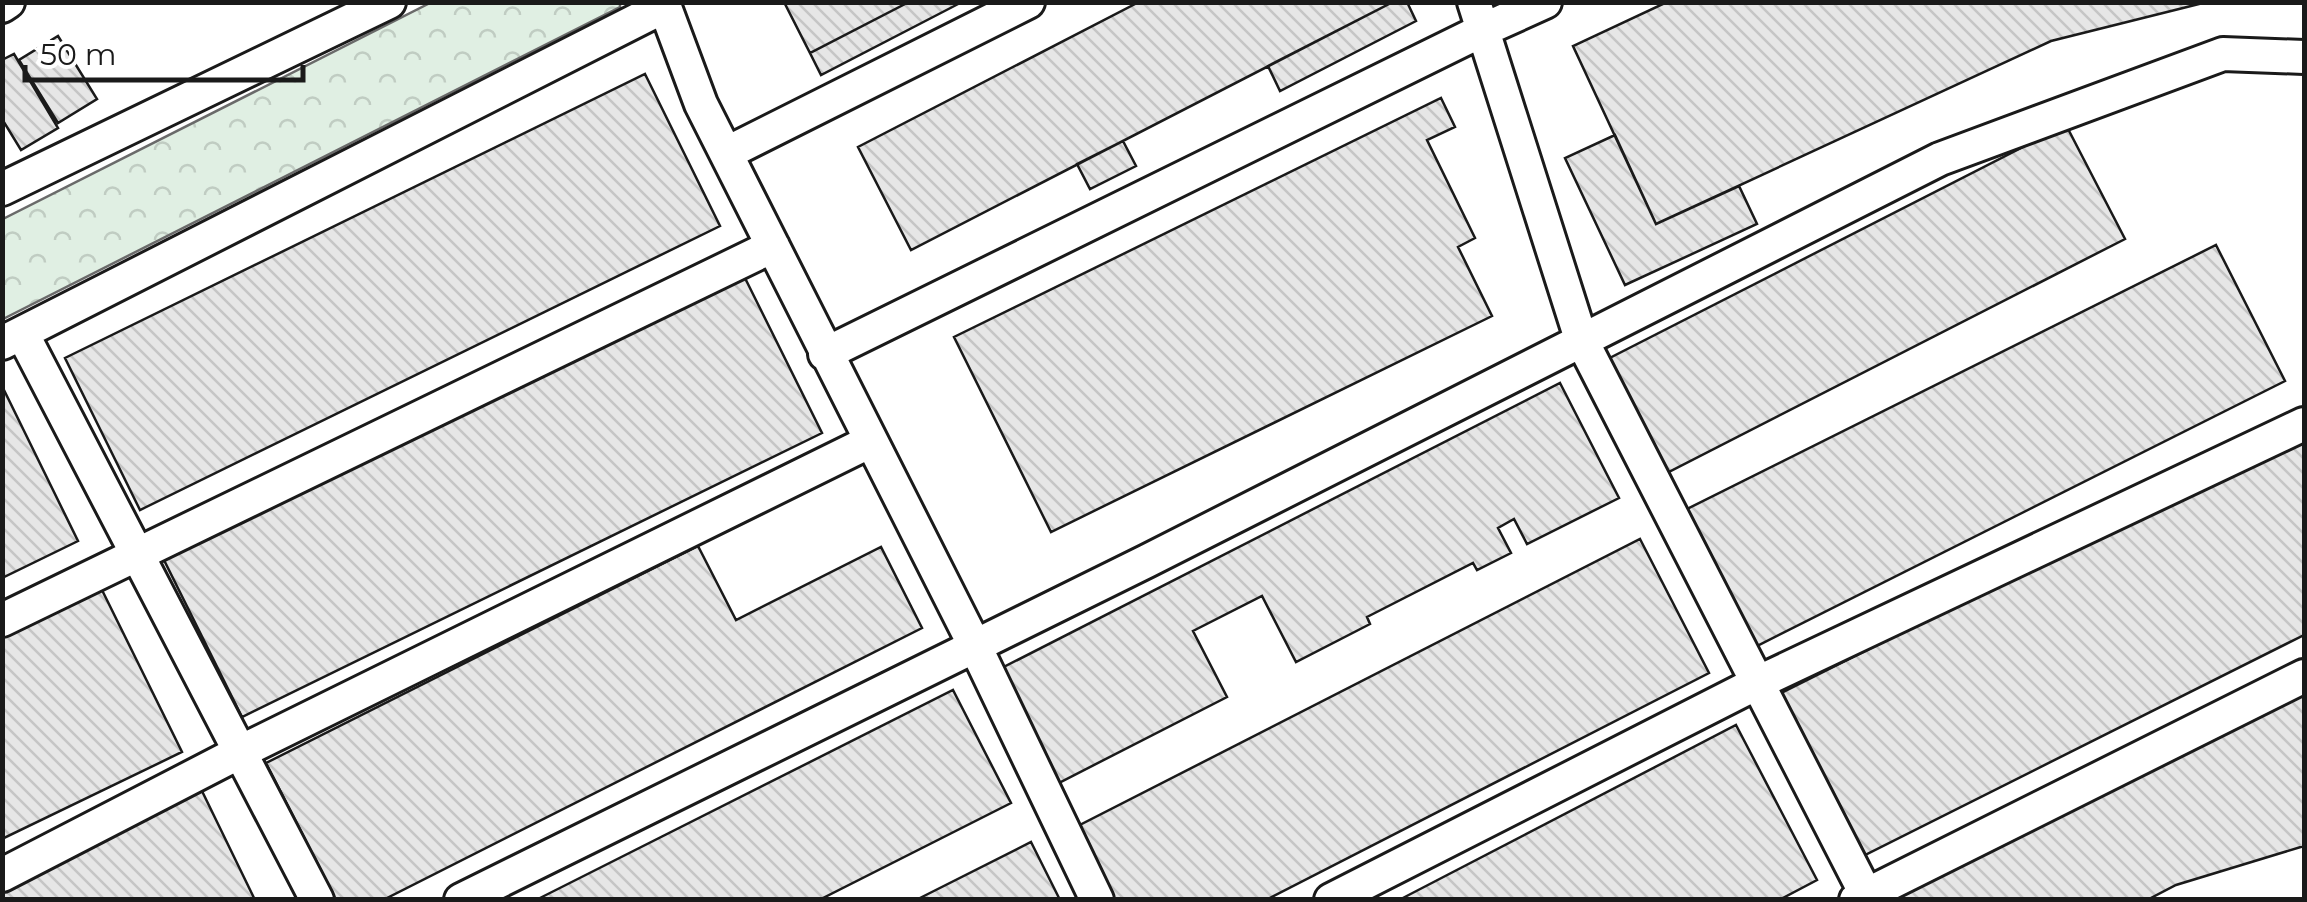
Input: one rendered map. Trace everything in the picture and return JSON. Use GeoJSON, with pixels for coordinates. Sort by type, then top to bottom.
{"type":"FeatureCollection","features":[{"type":"Feature","properties":{"kind":"street"},"geometry":{"type":"LineString","coordinates":[[2,188],[390,2]]}},
{"type":"Feature","properties":{"kind":"street"},"geometry":{"type":"LineString","coordinates":[[726,153],[1028,2]]}},
{"type":"Feature","properties":{"kind":"street"},"geometry":{"type":"LineString","coordinates":[[825,354],[1478,16],[1545,2]]}},
{"type":"Feature","properties":{"kind":"street"},"geometry":{"type":"LineString","coordinates":[[317,900],[136,552],[12,338],[664,4],[701,104],[974,646],[1097,900]]}},
{"type":"Feature","properties":{"kind":"street"},"geometry":{"type":"LineString","coordinates":[[1478,16],[1581,339],[1864,898],[2304,676]]}},
{"type":"Feature","properties":{"kind":"street"},"geometry":{"type":"LineString","coordinates":[[460,900],[1147,562],[1940,159],[2223,54],[2304,56]]}},
{"type":"Feature","properties":{"kind":"street"},"geometry":{"type":"LineString","coordinates":[[2,620],[773,246]]}},
{"type":"Feature","properties":{"kind":"street"},"geometry":{"type":"LineString","coordinates":[[1331,900],[1758,683],[2304,424]]}},
{"type":"Feature","properties":{"kind":"street"},"geometry":{"type":"LineString","coordinates":[[2,876],[240,752],[871,441]]}},
{"type":"Feature","properties":{"kind":"green space"},"geometry":{"type":"Polygon","coordinates":[[[620,2],[620,7],[3,319],[3,219],[430,3],[620,2]]]}},
{"type":"Feature","properties":{"kind":"building"},"geometry":{"type":"Polygon","coordinates":[[[784,2],[909,2],[810,53],[784,2]]]}},
{"type":"Feature","properties":{"kind":"building"},"geometry":{"type":"Polygon","coordinates":[[[909,2],[962,2],[821,75],[810,53],[909,2]]]}},
{"type":"Feature","properties":{"kind":"building"},"geometry":{"type":"Polygon","coordinates":[[[1139,2],[1393,2],[911,250],[858,147],[1139,2]]]}},
{"type":"Feature","properties":{"kind":"building"},"geometry":{"type":"Polygon","coordinates":[[[1393,2],[1407,2],[1416,21],[1280,91],[1268,66],[1393,2]]]}},
{"type":"Feature","properties":{"kind":"building"},"geometry":{"type":"Polygon","coordinates":[[[1667,2],[2207,2],[2051,41],[1656,224],[1573,46],[1667,2]]]}},
{"type":"Feature","properties":{"kind":"building"},"geometry":{"type":"Polygon","coordinates":[[[58,36],[97,99],[58,123],[19,60],[58,36]]]}},
{"type":"Feature","properties":{"kind":"building"},"geometry":{"type":"Polygon","coordinates":[[[14,54],[58,128],[21,150],[2,119],[2,60],[14,54]]]}},
{"type":"Feature","properties":{"kind":"building"},"geometry":{"type":"Polygon","coordinates":[[[645,74],[720,226],[140,510],[65,358],[645,74]]]}},
{"type":"Feature","properties":{"kind":"building"},"geometry":{"type":"Polygon","coordinates":[[[1441,98],[1455,127],[1427,140],[1475,238],[1458,247],[1492,316],[1051,532],[954,337],[1441,98]]]}},
{"type":"Feature","properties":{"kind":"building"},"geometry":{"type":"Polygon","coordinates":[[[2066,125],[2125,239],[1655,479],[1596,365],[2066,125]]]}},
{"type":"Feature","properties":{"kind":"building"},"geometry":{"type":"Polygon","coordinates":[[[1615,135],[1656,224],[1739,186],[1757,224],[1625,285],[1565,158],[1615,135]]]}},
{"type":"Feature","properties":{"kind":"building"},"geometry":{"type":"Polygon","coordinates":[[[1123,141],[1136,166],[1090,189],[1077,164],[1123,141]]]}},
{"type":"Feature","properties":{"kind":"building"},"geometry":{"type":"Polygon","coordinates":[[[2216,245],[2285,381],[1749,650],[1679,513],[2216,245]]]}},
{"type":"Feature","properties":{"kind":"building"},"geometry":{"type":"Polygon","coordinates":[[[742,272],[822,433],[242,717],[162,556],[742,272]]]}},
{"type":"Feature","properties":{"kind":"building"},"geometry":{"type":"Polygon","coordinates":[[[1560,383],[1619,498],[1527,544],[1514,519],[1498,528],[1511,553],[1477,570],[1473,563],[1367,617],[1370,624],[1296,662],[1262,596],[1193,631],[1227,697],[1049,788],[990,674],[1560,383]]]}},
{"type":"Feature","properties":{"kind":"building"},"geometry":{"type":"Polygon","coordinates":[[[2,389],[78,541],[2,578],[2,389]]]}},
{"type":"Feature","properties":{"kind":"building"},"geometry":{"type":"Polygon","coordinates":[[[2304,431],[2304,635],[1855,860],[1773,697],[2304,431]]]}},
{"type":"Feature","properties":{"kind":"building"},"geometry":{"type":"Polygon","coordinates":[[[1640,539],[1709,673],[1266,900],[1106,900],[1070,830],[1640,539]]]}},
{"type":"Feature","properties":{"kind":"building"},"geometry":{"type":"Polygon","coordinates":[[[698,546],[736,620],[881,547],[922,628],[383,900],[336,900],[266,763],[698,546]]]}},
{"type":"Feature","properties":{"kind":"building"},"geometry":{"type":"Polygon","coordinates":[[[101,588],[182,752],[2,839],[2,636],[101,588]]]}},
{"type":"Feature","properties":{"kind":"building"},"geometry":{"type":"Polygon","coordinates":[[[953,690],[1011,803],[819,900],[536,900],[953,690]]]}},
{"type":"Feature","properties":{"kind":"building"},"geometry":{"type":"Polygon","coordinates":[[[2304,690],[2304,846],[2176,885],[2147,900],[1888,900],[2304,690]]]}},
{"type":"Feature","properties":{"kind":"building"},"geometry":{"type":"Polygon","coordinates":[[[1736,725],[1817,880],[1779,900],[1399,900],[1736,725]]]}},
{"type":"Feature","properties":{"kind":"building"},"geometry":{"type":"Polygon","coordinates":[[[201,789],[255,900],[2,900],[2,886],[201,789]]]}},
{"type":"Feature","properties":{"kind":"building"},"geometry":{"type":"Polygon","coordinates":[[[1031,842],[1060,900],[916,900],[1031,842]]]}}]}
